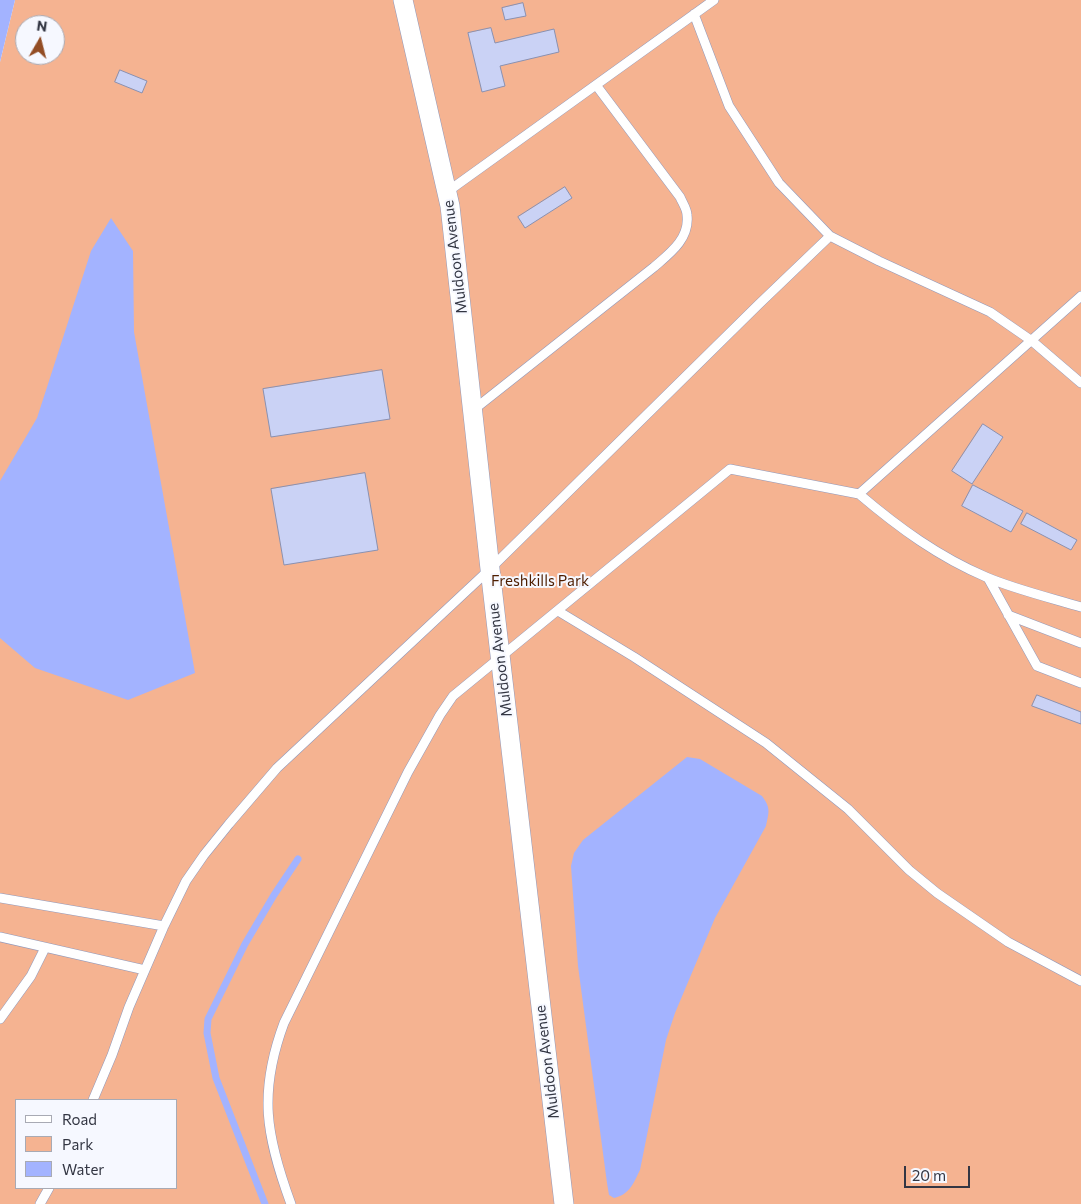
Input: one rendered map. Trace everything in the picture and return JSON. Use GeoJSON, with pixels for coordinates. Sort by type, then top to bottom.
{"type":"FeatureCollection","features":[{"type":"Feature","properties":{"kind":"street","name":"Muldoon Avenue"},"geometry":{"type":"LineString","coordinates":[[403,0],[450,206],[500,659],[564,1204]]}},
{"type":"Feature","properties":{"kind":"lane"},"geometry":{"type":"LineString","coordinates":[[446,192],[714,0]]}},
{"type":"Feature","properties":{"kind":"lane"},"geometry":{"type":"LineString","coordinates":[[694,14],[729,106],[779,183],[830,236],[879,262],[990,312],[1032,341],[1081,383]]}},
{"type":"Feature","properties":{"kind":"lane"},"geometry":{"type":"LineString","coordinates":[[472,411],[654,267],[677,247],[686,232],[688,215],[680,196],[596,85]]}},
{"type":"Feature","properties":{"kind":"lane"},"geometry":{"type":"LineString","coordinates":[[93,1099],[129,1007],[186,881],[204,855],[278,768],[490,568],[830,236]]}},
{"type":"Feature","properties":{"kind":"lane"},"geometry":{"type":"LineString","coordinates":[[860,494],[1081,296]]}},
{"type":"Feature","properties":{"kind":"lane"},"geometry":{"type":"LineString","coordinates":[[291,1204],[276,1158],[267,1106],[270,1066],[284,1023],[408,772],[440,715],[453,696],[730,469],[860,494],[914,539],[937,553],[988,578],[1081,607]]}},
{"type":"Feature","properties":{"kind":"lane"},"geometry":{"type":"LineString","coordinates":[[988,578],[1037,666],[1081,682]]}},
{"type":"Feature","properties":{"kind":"lane"},"geometry":{"type":"LineString","coordinates":[[558,611],[634,657],[766,743],[848,809],[910,870],[937,893],[1008,942],[1081,981]]}},
{"type":"Feature","properties":{"kind":"lane"},"geometry":{"type":"LineString","coordinates":[[1008,615],[1081,643]]}},
{"type":"Feature","properties":{"kind":"lane"},"geometry":{"type":"LineString","coordinates":[[0,898],[164,926]]}},
{"type":"Feature","properties":{"kind":"lane"},"geometry":{"type":"LineString","coordinates":[[0,937],[145,970]]}},
{"type":"Feature","properties":{"kind":"lane"},"geometry":{"type":"LineString","coordinates":[[0,1019],[32,976],[45,948]]}},
{"type":"Feature","properties":{"kind":"lane"},"geometry":{"type":"LineString","coordinates":[[40,1204],[48,1189]]}},
{"type":"Feature","properties":{"kind":"green space","name":"Freshkills Park"},"geometry":{"type":"Polygon","coordinates":[[[15,0],[1081,0],[1081,1204],[0,1204],[0,62],[15,0]]]}},
{"type":"Feature","properties":{"kind":"water"},"geometry":{"type":"Polygon","coordinates":[[[0,0],[15,0],[0,62],[0,0]]]}},
{"type":"Feature","properties":{"kind":"water"},"geometry":{"type":"Polygon","coordinates":[[[111,218],[133,251],[134,332],[195,673],[128,700],[35,668],[0,638],[0,481],[37,418],[91,251],[111,218]]]}},
{"type":"Feature","properties":{"kind":"water"},"geometry":{"type":"Polygon","coordinates":[[[687,757],[700,759],[762,796],[769,810],[768,817],[766,826],[715,918],[675,1013],[666,1040],[640,1170],[627,1191],[614,1198],[609,1195],[607,1183],[578,966],[571,866],[574,853],[583,840],[687,757]]]}},
{"type":"Feature","properties":{"kind":"building"},"geometry":{"type":"Polygon","coordinates":[[[523,3],[526,16],[505,20],[502,8],[523,3]]]}},
{"type":"Feature","properties":{"kind":"building"},"geometry":{"type":"Polygon","coordinates":[[[491,28],[495,43],[554,29],[559,52],[500,66],[505,86],[482,92],[468,33],[491,28]]]}},
{"type":"Feature","properties":{"kind":"building"},"geometry":{"type":"Polygon","coordinates":[[[120,70],[147,81],[142,93],[115,82],[120,70]]]}},
{"type":"Feature","properties":{"kind":"building"},"geometry":{"type":"Polygon","coordinates":[[[565,187],[572,198],[525,228],[518,217],[565,187]]]}},
{"type":"Feature","properties":{"kind":"building"},"geometry":{"type":"Polygon","coordinates":[[[382,370],[390,419],[271,437],[263,389],[382,370]]]}},
{"type":"Feature","properties":{"kind":"building"},"geometry":{"type":"Polygon","coordinates":[[[983,424],[1003,437],[972,484],[952,471],[983,424]]]}},
{"type":"Feature","properties":{"kind":"building"},"geometry":{"type":"Polygon","coordinates":[[[365,473],[378,550],[284,565],[271,489],[365,473]]]}},
{"type":"Feature","properties":{"kind":"building"},"geometry":{"type":"Polygon","coordinates":[[[973,485],[1023,511],[1011,532],[962,506],[973,485]]]}},
{"type":"Feature","properties":{"kind":"building"},"geometry":{"type":"Polygon","coordinates":[[[1027,513],[1077,540],[1071,550],[1021,524],[1027,513]]]}},
{"type":"Feature","properties":{"kind":"building"},"geometry":{"type":"Polygon","coordinates":[[[1037,695],[1081,712],[1081,724],[1032,706],[1037,695]]]}},
{"type":"Feature","properties":{"kind":"waterway"},"geometry":{"type":"LineString","coordinates":[[265,1204],[216,1078],[207,1033],[208,1019],[245,944],[298,859]]}}]}
